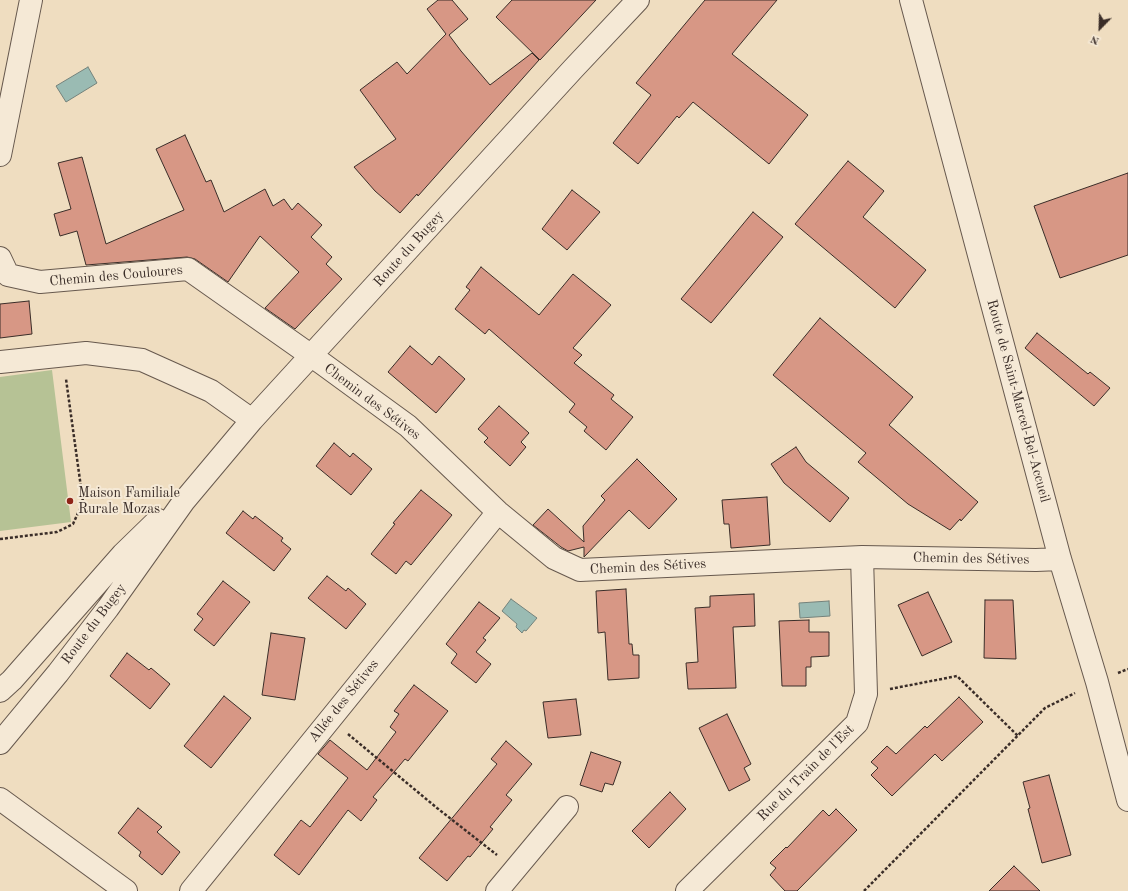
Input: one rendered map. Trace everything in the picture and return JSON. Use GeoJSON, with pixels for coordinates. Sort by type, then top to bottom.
{"type":"FeatureCollection","features":[{"type":"Feature","properties":{"kind":"street"},"geometry":{"type":"LineString","coordinates":[[0,155],[31,0]]}},
{"type":"Feature","properties":{"kind":"street","name":"Route du Bugey"},"geometry":{"type":"LineString","coordinates":[[0,744],[58,673],[108,608],[184,501],[252,420],[638,0]]}},
{"type":"Feature","properties":{"kind":"street","name":"Route de Saint-Marcel-Bel-Accueil"},"geometry":{"type":"LineString","coordinates":[[911,0],[1060,559],[1096,682],[1128,800]]}},
{"type":"Feature","properties":{"kind":"street","name":"Chemin des Couloures"},"geometry":{"type":"LineString","coordinates":[[0,258],[8,275],[40,282],[188,269],[311,356]]}},
{"type":"Feature","properties":{"kind":"street"},"geometry":{"type":"LineString","coordinates":[[0,362],[86,353],[142,360],[211,391],[252,420]]}},
{"type":"Feature","properties":{"kind":"street","name":"Chemin des Sétives"},"geometry":{"type":"LineString","coordinates":[[311,356],[408,426],[498,512],[554,558],[580,570],[862,557],[1036,560],[1060,559]]}},
{"type":"Feature","properties":{"kind":"street","name":"Route du Bugey"},"geometry":{"type":"LineString","coordinates":[[0,691],[12,680],[123,554],[159,519],[184,501]]}},
{"type":"Feature","properties":{"kind":"street","name":"Allée des Sétives"},"geometry":{"type":"LineString","coordinates":[[191,891],[498,512]]}},
{"type":"Feature","properties":{"kind":"street","name":"Rue du Train de l'Est"},"geometry":{"type":"LineString","coordinates":[[687,891],[857,723],[866,694],[862,557]]}},
{"type":"Feature","properties":{"kind":"street"},"geometry":{"type":"LineString","coordinates":[[0,799],[126,891]]}},
{"type":"Feature","properties":{"kind":"street"},"geometry":{"type":"LineString","coordinates":[[497,891],[567,807]]}},
{"type":"Feature","properties":{"kind":"path"},"geometry":{"type":"LineString","coordinates":[[0,539],[57,532],[73,524],[84,502],[62,356]]}},
{"type":"Feature","properties":{"kind":"path"},"geometry":{"type":"LineString","coordinates":[[866,694],[957,676],[1018,736]]}},
{"type":"Feature","properties":{"kind":"path"},"geometry":{"type":"LineString","coordinates":[[864,891],[1045,708],[1096,682]]}},
{"type":"Feature","properties":{"kind":"path"},"geometry":{"type":"LineString","coordinates":[[330,719],[437,808],[515,869]]}},
{"type":"Feature","properties":{"kind":"green space"},"geometry":{"type":"Polygon","coordinates":[[[52,370],[71,522],[0,531],[0,377],[52,370]]]}},
{"type":"Feature","properties":{"kind":"water"},"geometry":{"type":"Polygon","coordinates":[[[88,67],[97,83],[66,102],[56,86],[88,67]]]}},
{"type":"Feature","properties":{"kind":"water"},"geometry":{"type":"Polygon","coordinates":[[[511,599],[537,618],[526,631],[524,630],[522,633],[516,627],[517,624],[502,611],[511,599]]]}},
{"type":"Feature","properties":{"kind":"water"},"geometry":{"type":"Polygon","coordinates":[[[829,601],[830,616],[800,618],[799,603],[829,601]]]}},
{"type":"Feature","properties":{"kind":"building"},"geometry":{"type":"Polygon","coordinates":[[[438,0],[452,0],[468,19],[449,35],[490,85],[532,53],[539,60],[418,196],[417,194],[400,213],[375,191],[354,167],[396,139],[360,90],[397,62],[407,74],[446,34],[427,9],[438,0]]]}},
{"type":"Feature","properties":{"kind":"building"},"geometry":{"type":"Polygon","coordinates":[[[512,0],[596,0],[540,60],[496,17],[512,0]]]}},
{"type":"Feature","properties":{"kind":"building"},"geometry":{"type":"Polygon","coordinates":[[[705,0],[777,0],[732,54],[808,115],[769,164],[693,102],[679,118],[677,116],[638,164],[613,143],[651,95],[636,83],[705,0]]]}},
{"type":"Feature","properties":{"kind":"building"},"geometry":{"type":"Polygon","coordinates":[[[185,135],[206,182],[211,180],[224,212],[265,189],[273,206],[284,199],[292,210],[298,203],[322,225],[311,237],[332,257],[326,264],[342,279],[295,329],[265,308],[299,272],[260,236],[228,282],[195,259],[187,257],[86,265],[77,231],[60,236],[54,214],[71,209],[58,163],[82,157],[106,244],[184,210],[156,149],[185,135]]]}},
{"type":"Feature","properties":{"kind":"building"},"geometry":{"type":"Polygon","coordinates":[[[848,161],[884,191],[863,217],[926,270],[895,308],[795,224],[848,161]]]}},
{"type":"Feature","properties":{"kind":"building"},"geometry":{"type":"Polygon","coordinates":[[[1128,173],[1128,255],[1060,278],[1034,206],[1128,173]]]}},
{"type":"Feature","properties":{"kind":"building"},"geometry":{"type":"Polygon","coordinates":[[[572,190],[600,212],[567,250],[542,229],[572,190]]]}},
{"type":"Feature","properties":{"kind":"building"},"geometry":{"type":"Polygon","coordinates":[[[753,212],[783,237],[711,323],[681,299],[753,212]]]}},
{"type":"Feature","properties":{"kind":"building"},"geometry":{"type":"Polygon","coordinates":[[[481,267],[539,315],[573,274],[611,305],[573,348],[582,355],[574,363],[614,395],[611,399],[633,417],[606,450],[584,431],[587,427],[569,412],[575,404],[489,329],[485,334],[455,309],[470,290],[466,287],[481,267]]]}},
{"type":"Feature","properties":{"kind":"building"},"geometry":{"type":"Polygon","coordinates":[[[29,301],[32,334],[0,338],[0,304],[29,301]]]}},
{"type":"Feature","properties":{"kind":"building"},"geometry":{"type":"Polygon","coordinates":[[[820,318],[913,397],[889,425],[978,502],[961,521],[960,519],[950,530],[908,504],[858,462],[866,453],[773,375],[820,318]]]}},
{"type":"Feature","properties":{"kind":"building"},"geometry":{"type":"Polygon","coordinates":[[[1037,333],[1088,374],[1090,372],[1110,388],[1094,406],[1025,348],[1037,333]]]}},
{"type":"Feature","properties":{"kind":"building"},"geometry":{"type":"Polygon","coordinates":[[[410,346],[432,365],[439,356],[465,379],[436,413],[388,372],[410,346]]]}},
{"type":"Feature","properties":{"kind":"building"},"geometry":{"type":"Polygon","coordinates":[[[499,406],[529,433],[521,442],[526,447],[510,466],[484,442],[488,438],[478,429],[499,406]]]}},
{"type":"Feature","properties":{"kind":"building"},"geometry":{"type":"Polygon","coordinates":[[[334,443],[350,457],[353,453],[372,469],[351,495],[316,466],[334,443]]]}},
{"type":"Feature","properties":{"kind":"building"},"geometry":{"type":"Polygon","coordinates":[[[796,447],[806,462],[849,498],[830,522],[784,483],[771,464],[796,447]]]}},
{"type":"Feature","properties":{"kind":"building"},"geometry":{"type":"Polygon","coordinates":[[[637,459],[677,499],[649,529],[629,510],[584,557],[584,547],[568,551],[533,525],[548,509],[584,542],[583,526],[605,500],[601,496],[637,459]]]}},
{"type":"Feature","properties":{"kind":"building"},"geometry":{"type":"Polygon","coordinates":[[[421,490],[452,515],[411,565],[406,561],[396,574],[371,554],[395,524],[393,523],[421,490]]]}},
{"type":"Feature","properties":{"kind":"building"},"geometry":{"type":"Polygon","coordinates":[[[767,497],[770,545],[731,548],[729,524],[724,524],[722,500],[767,497]]]}},
{"type":"Feature","properties":{"kind":"building"},"geometry":{"type":"Polygon","coordinates":[[[243,511],[253,519],[255,516],[283,538],[281,541],[291,549],[274,571],[226,533],[243,511]]]}},
{"type":"Feature","properties":{"kind":"building"},"geometry":{"type":"Polygon","coordinates":[[[327,576],[346,591],[348,588],[366,604],[346,629],[308,598],[327,576]]]}},
{"type":"Feature","properties":{"kind":"building"},"geometry":{"type":"Polygon","coordinates":[[[223,581],[250,602],[214,646],[194,630],[203,619],[197,614],[223,581]]]}},
{"type":"Feature","properties":{"kind":"building"},"geometry":{"type":"Polygon","coordinates":[[[626,589],[629,644],[632,644],[633,655],[639,655],[639,678],[608,680],[605,632],[598,633],[596,591],[626,589]]]}},
{"type":"Feature","properties":{"kind":"building"},"geometry":{"type":"Polygon","coordinates":[[[928,592],[952,642],[922,656],[898,605],[928,592]]]}},
{"type":"Feature","properties":{"kind":"building"},"geometry":{"type":"Polygon","coordinates":[[[754,594],[755,626],[733,627],[736,688],[688,689],[686,663],[698,662],[695,608],[710,607],[710,596],[754,594]]]}},
{"type":"Feature","properties":{"kind":"building"},"geometry":{"type":"Polygon","coordinates":[[[985,600],[1013,600],[1016,659],[984,658],[985,600]]]}},
{"type":"Feature","properties":{"kind":"building"},"geometry":{"type":"Polygon","coordinates":[[[479,602],[500,618],[483,638],[486,640],[476,652],[491,664],[476,683],[451,663],[457,654],[446,644],[479,602]]]}},
{"type":"Feature","properties":{"kind":"building"},"geometry":{"type":"Polygon","coordinates":[[[809,620],[809,632],[829,632],[829,656],[811,657],[811,667],[806,667],[806,686],[782,686],[779,621],[809,620]]]}},
{"type":"Feature","properties":{"kind":"building"},"geometry":{"type":"Polygon","coordinates":[[[271,633],[305,638],[295,700],[262,695],[271,633]]]}},
{"type":"Feature","properties":{"kind":"building"},"geometry":{"type":"Polygon","coordinates":[[[127,653],[149,670],[151,668],[170,684],[150,709],[110,676],[127,653]]]}},
{"type":"Feature","properties":{"kind":"building"},"geometry":{"type":"Polygon","coordinates":[[[414,685],[448,711],[408,761],[405,759],[373,797],[377,800],[361,821],[348,810],[299,875],[274,855],[301,820],[310,827],[348,778],[318,754],[330,740],[367,770],[396,732],[390,727],[399,714],[394,711],[414,685]]]}},
{"type":"Feature","properties":{"kind":"building"},"geometry":{"type":"Polygon","coordinates":[[[224,696],[251,718],[211,768],[184,746],[224,696]]]}},
{"type":"Feature","properties":{"kind":"building"},"geometry":{"type":"Polygon","coordinates":[[[959,697],[983,722],[942,761],[935,754],[892,796],[871,775],[878,768],[871,762],[887,746],[896,754],[925,726],[927,728],[959,697]]]}},
{"type":"Feature","properties":{"kind":"building"},"geometry":{"type":"Polygon","coordinates":[[[576,699],[581,735],[548,738],[543,702],[576,699]]]}},
{"type":"Feature","properties":{"kind":"building"},"geometry":{"type":"Polygon","coordinates":[[[727,714],[751,764],[744,768],[750,780],[729,791],[699,728],[727,714]]]}},
{"type":"Feature","properties":{"kind":"building"},"geometry":{"type":"Polygon","coordinates":[[[506,741],[532,764],[506,795],[512,800],[490,827],[493,829],[470,857],[468,856],[447,881],[419,858],[497,764],[491,759],[506,741]]]}},
{"type":"Feature","properties":{"kind":"building"},"geometry":{"type":"Polygon","coordinates":[[[591,752],[621,762],[613,785],[605,783],[602,792],[580,785],[591,752]]]}},
{"type":"Feature","properties":{"kind":"building"},"geometry":{"type":"Polygon","coordinates":[[[1049,775],[1071,855],[1042,863],[1028,809],[1030,808],[1023,782],[1049,775]]]}},
{"type":"Feature","properties":{"kind":"building"},"geometry":{"type":"Polygon","coordinates":[[[670,792],[686,809],[649,848],[632,831],[670,792]]]}},
{"type":"Feature","properties":{"kind":"building"},"geometry":{"type":"Polygon","coordinates":[[[138,808],[162,827],[157,832],[180,852],[162,875],[139,856],[141,852],[118,833],[138,808]]]}},
{"type":"Feature","properties":{"kind":"building"},"geometry":{"type":"Polygon","coordinates":[[[836,809],[857,830],[797,891],[785,891],[770,875],[776,868],[770,863],[786,847],[787,848],[823,810],[829,816],[836,809]]]}},
{"type":"Feature","properties":{"kind":"building"},"geometry":{"type":"Polygon","coordinates":[[[1014,866],[1040,891],[989,891],[1014,866]]]}},
{"type":"Feature","properties":{"kind":"place","name":"Maison Familiale Rurale Mozas"},"geometry":{"type":"Point","coordinates":[70,501]}}]}
